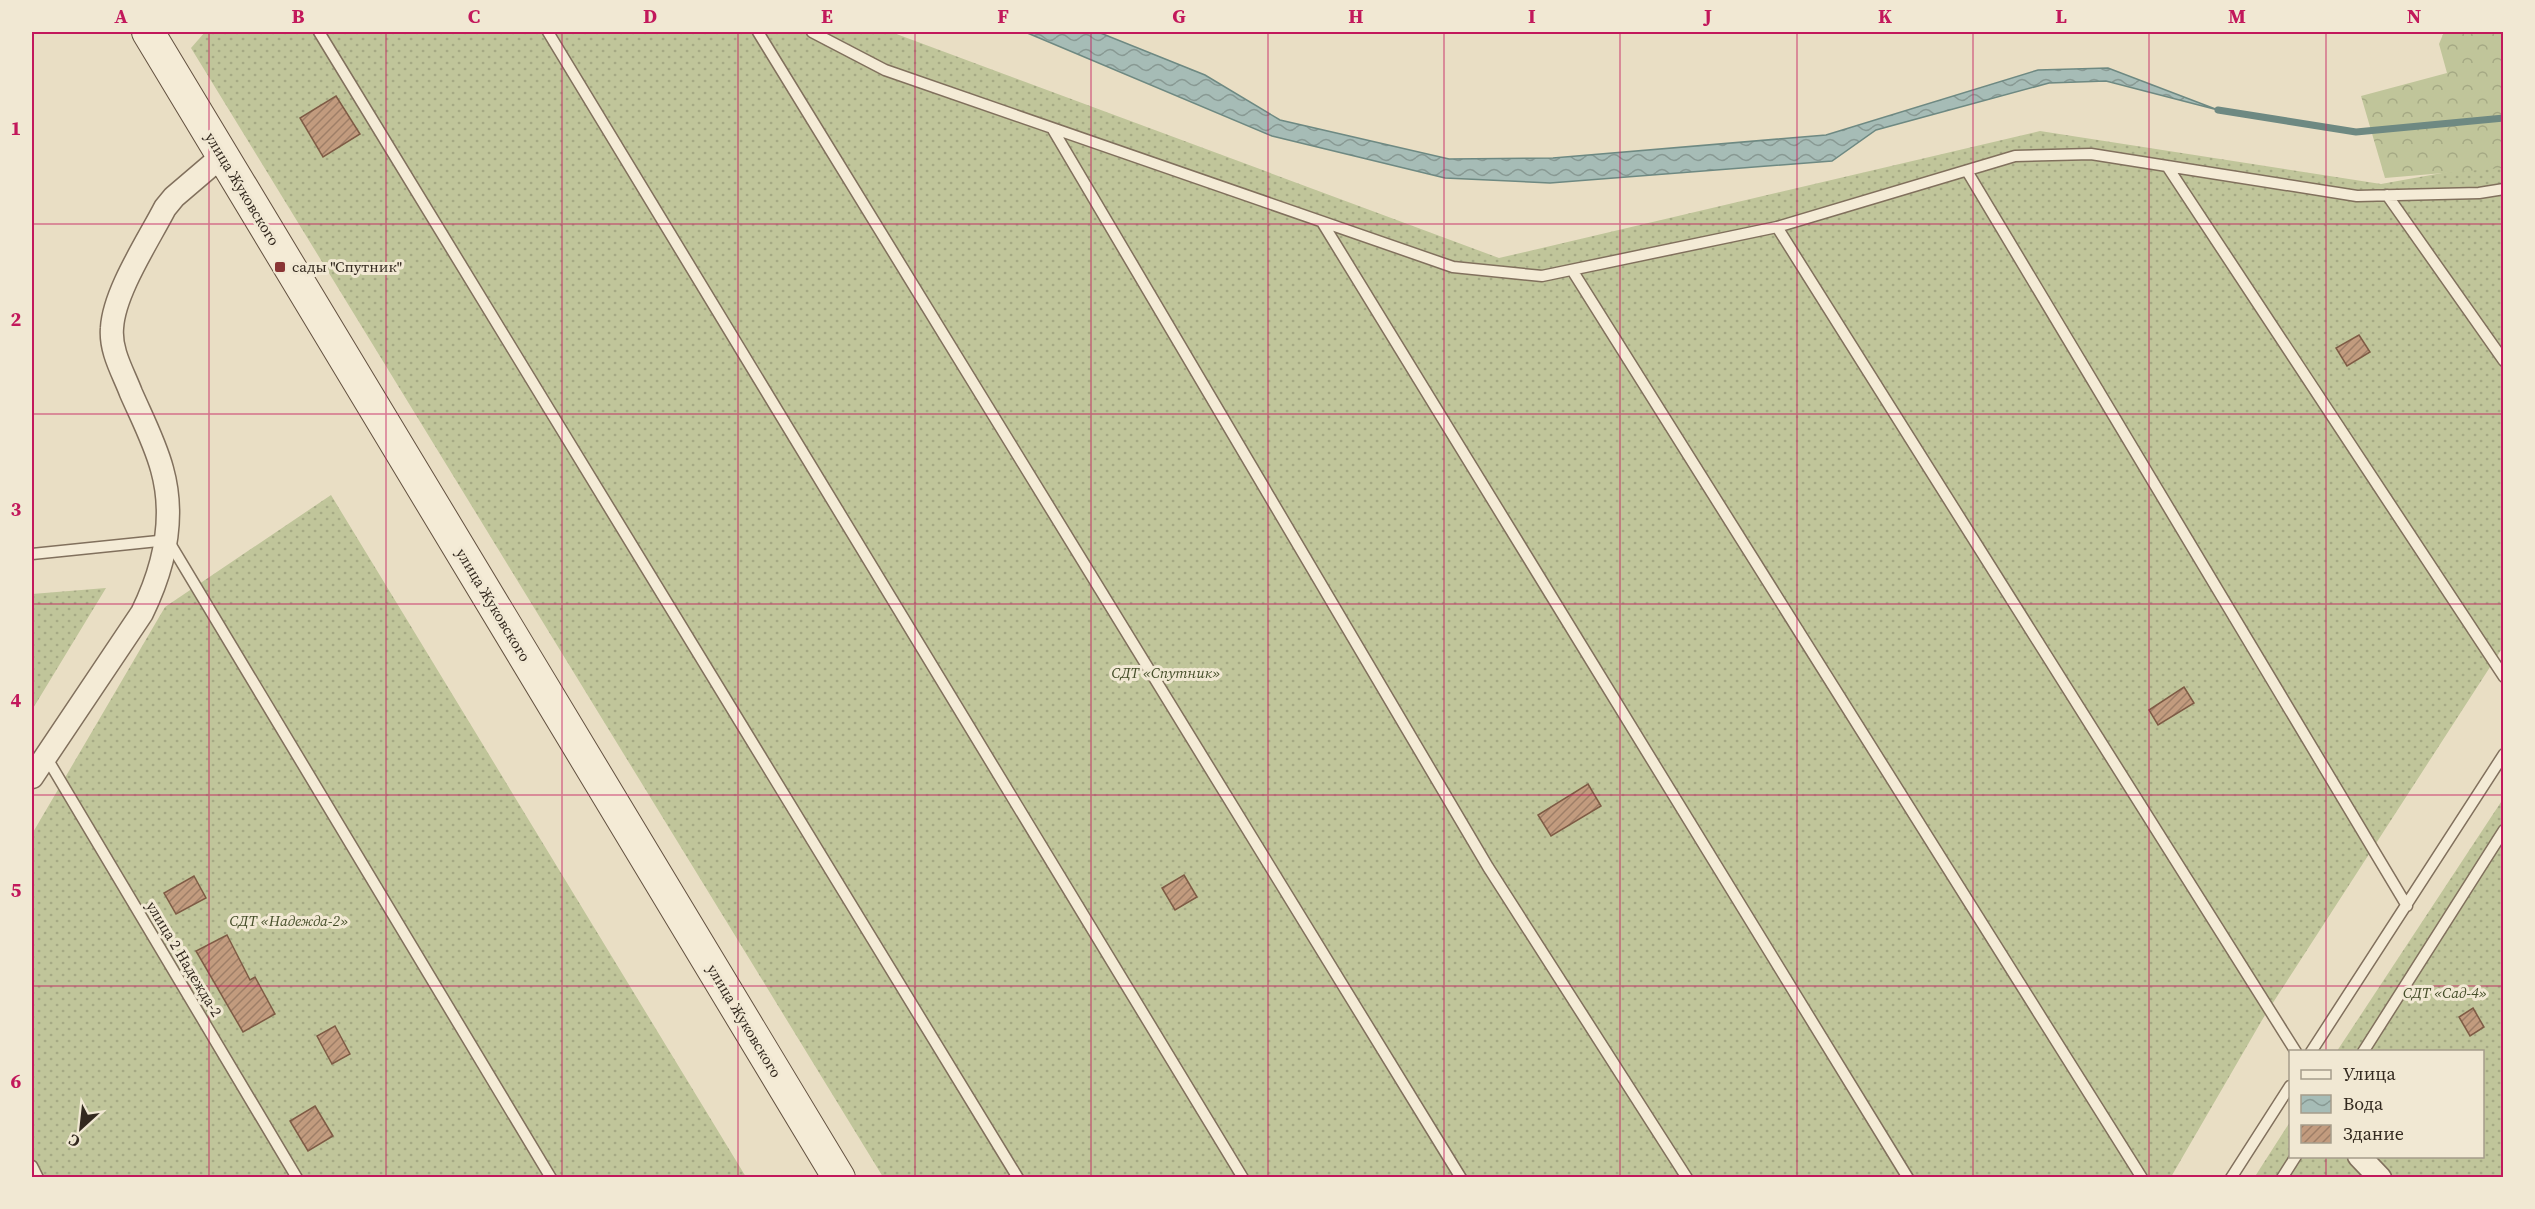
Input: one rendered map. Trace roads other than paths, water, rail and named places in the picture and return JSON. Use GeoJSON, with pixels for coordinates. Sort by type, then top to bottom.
{"type":"FeatureCollection","features":[{"type":"Feature","properties":{"kind":"main road","name":"улица Жуковского"},"geometry":{"type":"LineString","coordinates":[[147,32],[839,1178]]}},
{"type":"Feature","properties":{"kind":"street"},"geometry":{"type":"LineString","coordinates":[[32,777],[142,614],[154,588],[168,540],[168,496],[162,467],[113,350],[113,316],[119,297],[165,208],[174,197],[222,156]]}},
{"type":"Feature","properties":{"kind":"street"},"geometry":{"type":"LineString","coordinates":[[2361,1158],[2380,1178]]}},
{"type":"Feature","properties":{"kind":"lane"},"geometry":{"type":"LineString","coordinates":[[319,32],[1018,1178]]}},
{"type":"Feature","properties":{"kind":"lane"},"geometry":{"type":"LineString","coordinates":[[548,32],[1243,1178]]}},
{"type":"Feature","properties":{"kind":"lane"},"geometry":{"type":"LineString","coordinates":[[758,32],[1461,1178]]}},
{"type":"Feature","properties":{"kind":"lane"},"geometry":{"type":"LineString","coordinates":[[812,32],[885,70],[1454,267],[1542,276],[1777,227],[2015,156],[2091,154],[2357,196],[2479,193],[2504,189]]}},
{"type":"Feature","properties":{"kind":"lane"},"geometry":{"type":"LineString","coordinates":[[1052,128],[1488,867],[1687,1178]]}},
{"type":"Feature","properties":{"kind":"lane"},"geometry":{"type":"LineString","coordinates":[[2167,166],[2504,677]]}},
{"type":"Feature","properties":{"kind":"lane"},"geometry":{"type":"LineString","coordinates":[[1967,171],[2407,906]]}},
{"type":"Feature","properties":{"kind":"lane"},"geometry":{"type":"LineString","coordinates":[[2387,195],[2504,361]]}},
{"type":"Feature","properties":{"kind":"lane"},"geometry":{"type":"LineString","coordinates":[[1322,222],[1908,1178]]}},
{"type":"Feature","properties":{"kind":"lane"},"geometry":{"type":"LineString","coordinates":[[1777,227],[2295,1050]]}},
{"type":"Feature","properties":{"kind":"lane"},"geometry":{"type":"LineString","coordinates":[[1572,270],[2142,1178]]}},
{"type":"Feature","properties":{"kind":"lane"},"geometry":{"type":"LineString","coordinates":[[32,554],[168,540],[551,1178]]}},
{"type":"Feature","properties":{"kind":"lane"},"geometry":{"type":"LineString","coordinates":[[2312,1050],[2504,754]]}},
{"type":"Feature","properties":{"kind":"lane","name":"улица 2 Надежда-2"},"geometry":{"type":"LineString","coordinates":[[45,755],[297,1178]]}},
{"type":"Feature","properties":{"kind":"lane"},"geometry":{"type":"LineString","coordinates":[[2364,1050],[2504,830]]}},
{"type":"Feature","properties":{"kind":"lane"},"geometry":{"type":"LineString","coordinates":[[2231,1178],[2289,1088]]}},
{"type":"Feature","properties":{"kind":"lane"},"geometry":{"type":"LineString","coordinates":[[2282,1178],[2295,1158]]}},
{"type":"Feature","properties":{"kind":"lane"},"geometry":{"type":"LineString","coordinates":[[32,1166],[38,1178]]}},
{"type":"Feature","properties":{"kind":"water"},"geometry":{"type":"Polygon","coordinates":[[[1025,32],[1098,32],[1205,75],[1280,120],[1449,159],[1553,158],[1826,135],[2038,70],[2108,68],[2218,110],[2106,81],[2049,83],[1876,130],[1832,161],[1550,183],[1445,178],[1272,136],[1025,32]]]}},
{"type":"Feature","properties":{"kind":"waterway"},"geometry":{"type":"LineString","coordinates":[[2218,110],[2356,132],[2504,118]]}},
{"type":"Feature","properties":{"kind":"place","name":"сады \"Спутник\""},"geometry":{"type":"Point","coordinates":[280,267]}},
{"type":"Feature","properties":{"kind":"park label","name":"СДТ «Спутник»"},"geometry":{"type":"Point","coordinates":[1166,673]}},
{"type":"Feature","properties":{"kind":"park label","name":"СДТ «Надежда-2»"},"geometry":{"type":"Point","coordinates":[289,921]}},
{"type":"Feature","properties":{"kind":"park label","name":"СДТ «Сад-4»"},"geometry":{"type":"Point","coordinates":[2445,993]}}]}
